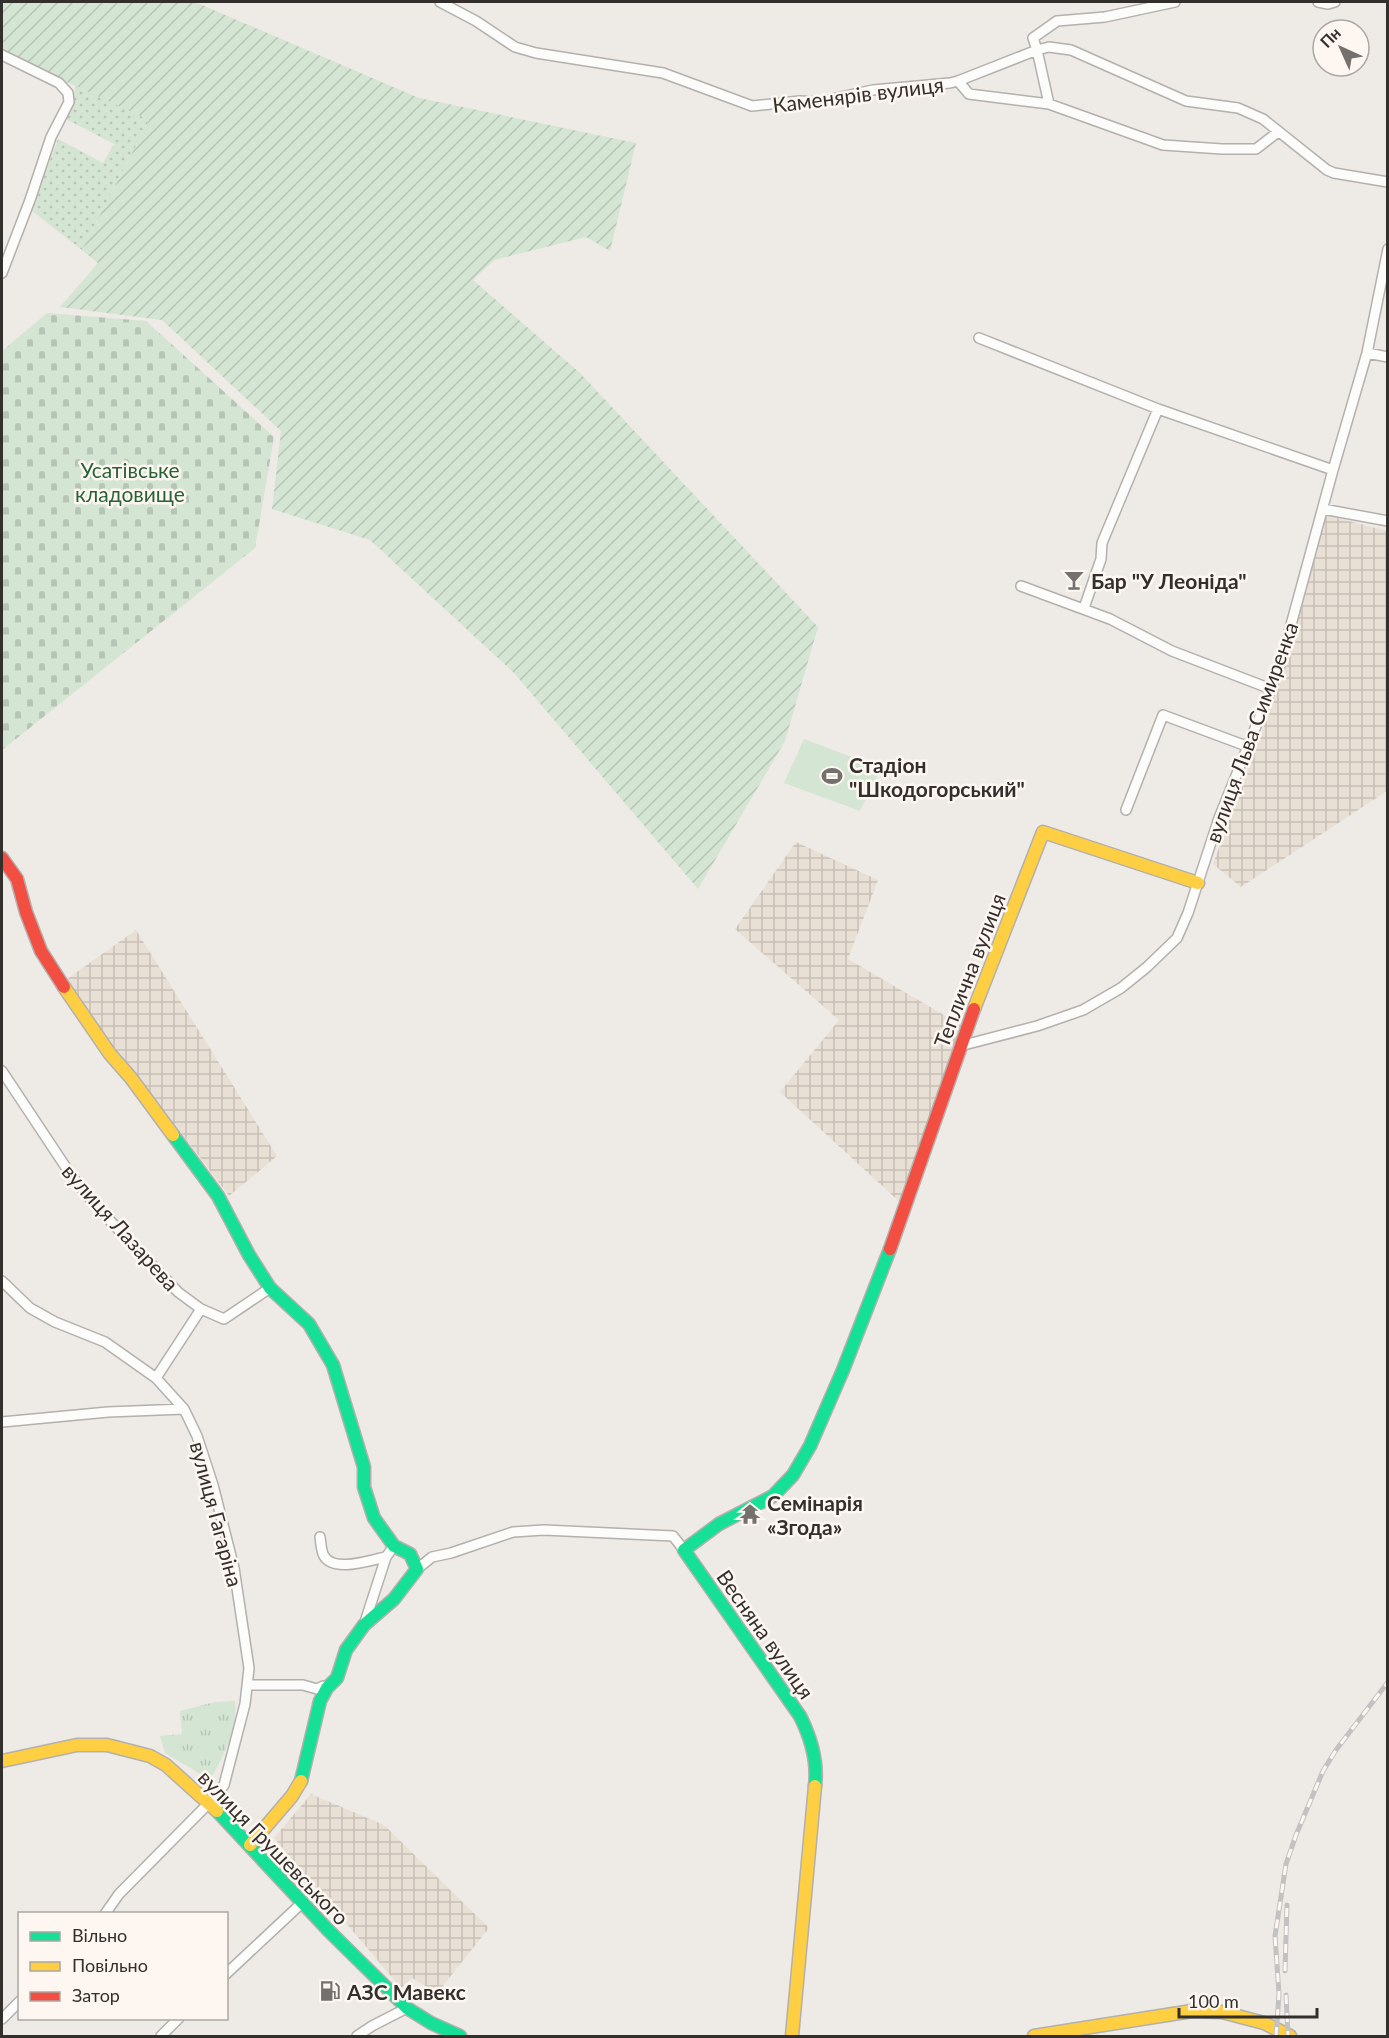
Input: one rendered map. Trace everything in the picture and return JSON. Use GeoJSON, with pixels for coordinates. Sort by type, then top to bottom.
{"type":"FeatureCollection","features":[{"type":"Feature","properties":{"kind":"street","name":"Каменярів вулиця"},"geometry":{"type":"LineString","coordinates":[[440,2],[476,21],[515,46],[536,53],[663,73],[752,106],[800,101],[818,102],[873,90],[958,81],[969,94],[1049,105],[1162,145],[1256,149],[1278,132]]}},
{"type":"Feature","properties":{"kind":"street"},"geometry":{"type":"LineString","coordinates":[[1049,105],[1033,38],[1057,21],[1105,17],[1175,2]]}},
{"type":"Feature","properties":{"kind":"street"},"geometry":{"type":"LineString","coordinates":[[1318,2],[1328,4],[1335,2]]}},
{"type":"Feature","properties":{"kind":"street"},"geometry":{"type":"LineString","coordinates":[[958,81],[1037,50],[1049,47],[1071,50],[1186,101],[1238,108],[1263,118],[1278,132],[1334,173],[1388,182]]}},
{"type":"Feature","properties":{"kind":"street"},"geometry":{"type":"LineString","coordinates":[[2,56],[63,86],[68,93],[69,102],[51,137],[2,273]]}},
{"type":"Feature","properties":{"kind":"street","name":"вулиця Льва Симиренка"},"geometry":{"type":"LineString","coordinates":[[960,1046],[1037,1026],[1083,1010],[1121,988],[1148,967],[1177,938],[1219,818],[1279,669],[1367,353],[1388,249]]}},
{"type":"Feature","properties":{"kind":"street"},"geometry":{"type":"LineString","coordinates":[[979,338],[1158,409],[1333,470]]}},
{"type":"Feature","properties":{"kind":"street"},"geometry":{"type":"LineString","coordinates":[[1367,353],[1388,357]]}},
{"type":"Feature","properties":{"kind":"street"},"geometry":{"type":"LineString","coordinates":[[1084,608],[1101,560],[1102,543],[1158,409]]}},
{"type":"Feature","properties":{"kind":"street"},"geometry":{"type":"LineString","coordinates":[[1323,509],[1388,521]]}},
{"type":"Feature","properties":{"kind":"street"},"geometry":{"type":"LineString","coordinates":[[1021,586],[1084,608],[1172,651],[1271,689]]}},
{"type":"Feature","properties":{"kind":"street"},"geometry":{"type":"LineString","coordinates":[[1126,810],[1163,715],[1249,747]]}},
{"type":"Feature","properties":{"kind":"street","name":"Теплична вулиця"},"geometry":{"type":"LineString","coordinates":[[684,1550],[706,1532],[758,1504],[784,1485],[800,1465],[862,1328],[960,1046],[1043,832],[1198,883]]}},
{"type":"Feature","properties":{"kind":"street"},"geometry":{"type":"LineString","coordinates":[[2,858],[17,879],[26,912],[41,951],[60,982],[110,1054],[131,1078],[218,1197],[249,1255],[270,1288],[309,1324],[333,1365],[364,1467],[364,1487],[368,1502],[375,1518],[394,1546],[410,1554],[432,1557],[513,1532],[544,1530],[673,1536],[684,1550]]}},
{"type":"Feature","properties":{"kind":"street","name":"вулиця Лазарева"},"geometry":{"type":"LineString","coordinates":[[2,1071],[71,1175],[96,1206],[178,1292],[201,1310],[224,1319],[270,1288]]}},
{"type":"Feature","properties":{"kind":"street","name":"вулиця Гагаріна"},"geometry":{"type":"LineString","coordinates":[[2,1281],[30,1308],[55,1322],[105,1342],[156,1378],[184,1409],[197,1436],[213,1485],[234,1568],[249,1668],[244,1704],[224,1785],[119,1894],[106,1912]]}},
{"type":"Feature","properties":{"kind":"street"},"geometry":{"type":"LineString","coordinates":[[156,1378],[201,1310]]}},
{"type":"Feature","properties":{"kind":"street"},"geometry":{"type":"LineString","coordinates":[[2,1422],[108,1412],[184,1409]]}},
{"type":"Feature","properties":{"kind":"street"},"geometry":{"type":"LineString","coordinates":[[320,1537],[323,1554],[332,1563],[347,1564],[386,1557]]}},
{"type":"Feature","properties":{"kind":"street"},"geometry":{"type":"LineString","coordinates":[[364,1625],[386,1557],[394,1546]]}},
{"type":"Feature","properties":{"kind":"street","name":"Весняна вулиця"},"geometry":{"type":"LineString","coordinates":[[684,1550],[724,1610],[795,1707],[806,1724],[813,1745],[816,1780],[792,2037]]}},
{"type":"Feature","properties":{"kind":"street"},"geometry":{"type":"LineString","coordinates":[[410,1554],[417,1569]]}},
{"type":"Feature","properties":{"kind":"street"},"geometry":{"type":"LineString","coordinates":[[250,1845],[291,1796],[302,1779],[320,1701],[327,1688],[337,1678],[346,1650],[364,1625],[394,1599],[417,1569],[432,1557]]}},
{"type":"Feature","properties":{"kind":"street"},"geometry":{"type":"LineString","coordinates":[[247,1685],[303,1685],[317,1689],[323,1686],[327,1688]]}},
{"type":"Feature","properties":{"kind":"street","name":"вулиця Грушевського"},"geometry":{"type":"LineString","coordinates":[[2,1761],[77,1745],[107,1745],[127,1748],[150,1756],[166,1765],[209,1803],[328,1930],[406,2008],[460,2037]]}},
{"type":"Feature","properties":{"kind":"street"},"geometry":{"type":"LineString","coordinates":[[228,1972],[303,1902]]}},
{"type":"Feature","properties":{"kind":"street"},"geometry":{"type":"LineString","coordinates":[[2,2019],[18,2003]]}},
{"type":"Feature","properties":{"kind":"street"},"geometry":{"type":"LineString","coordinates":[[357,2037],[372,2026],[406,2008]]}},
{"type":"Feature","properties":{"kind":"street"},"geometry":{"type":"LineString","coordinates":[[1034,2037],[1192,2011],[1222,2012],[1264,2023],[1290,2037]]}},
{"type":"Feature","properties":{"kind":"street"},"geometry":{"type":"LineString","coordinates":[[160,2037],[178,2020]]}},
{"type":"Feature","properties":{"kind":"shaded area"},"geometry":{"type":"Polygon","coordinates":[[[1326,515],[1387,531],[1387,791],[1241,887],[1213,864],[1277,691],[1326,515]]]}},
{"type":"Feature","properties":{"kind":"shaded area"},"geometry":{"type":"Polygon","coordinates":[[[796,842],[878,880],[848,959],[961,1025],[904,1206],[780,1092],[839,1020],[735,929],[796,842]]]}},
{"type":"Feature","properties":{"kind":"shaded area"},"geometry":{"type":"Polygon","coordinates":[[[136,930],[277,1156],[229,1196],[180,1131],[120,1058],[67,979],[136,930]]]}},
{"type":"Feature","properties":{"kind":"shaded area"},"geometry":{"type":"Polygon","coordinates":[[[311,1794],[384,1825],[489,1928],[437,1993],[412,1978],[401,1988],[274,1838],[311,1794]]]}},
{"type":"Feature","properties":{"kind":"green space"},"geometry":{"type":"Polygon","coordinates":[[[2,2],[195,2],[419,98],[636,143],[610,251],[586,237],[494,260],[473,280],[580,373],[818,627],[785,741],[698,889],[514,673],[370,540],[272,509],[281,431],[162,320],[60,307],[98,263],[82,250],[149,120],[2,52],[2,2]]]}},
{"type":"Feature","properties":{"kind":"green space"},"geometry":{"type":"Polygon","coordinates":[[[76,86],[149,120],[82,250],[31,210],[58,139],[103,163],[114,144],[66,119],[76,86]]]}},
{"type":"Feature","properties":{"kind":"green space","name":"Усатівське кладовище"},"geometry":{"type":"Polygon","coordinates":[[[47,313],[146,321],[274,437],[255,548],[2,750],[2,351],[47,313]]]}},
{"type":"Feature","properties":{"kind":"green space","name":"Стадіон \"Шкодогорський\""},"geometry":{"type":"Polygon","coordinates":[[[804,739],[881,768],[860,811],[784,783],[804,739]]]}},
{"type":"Feature","properties":{"kind":"green space"},"geometry":{"type":"Polygon","coordinates":[[[235,1701],[233,1730],[213,1775],[202,1775],[165,1753],[160,1736],[182,1734],[180,1711],[215,1702],[235,1701]]]}},
{"type":"Feature","properties":{"kind":"railway"},"geometry":{"type":"LineString","coordinates":[[1276,2036],[1279,1994],[1275,1936],[1286,1864],[1323,1771],[1336,1750],[1388,1682]]}},
{"type":"Feature","properties":{"kind":"railway"},"geometry":{"type":"LineString","coordinates":[[1285,1971],[1287,1905]]}},
{"type":"Feature","properties":{"kind":"railway"},"geometry":{"type":"LineString","coordinates":[[1286,1995],[1288,2036]]}},
{"type":"Feature","properties":{"kind":"traffic: fast"},"geometry":{"type":"LineString","coordinates":[[173,1135],[218,1196],[249,1255],[270,1288],[309,1324],[333,1365],[364,1467],[364,1487],[374,1518],[394,1546],[410,1554],[417,1569],[394,1599],[364,1625],[346,1650],[337,1678],[327,1688],[320,1701],[301,1781]]}},
{"type":"Feature","properties":{"kind":"traffic: fast"},"geometry":{"type":"LineString","coordinates":[[815,1786],[813,1750],[800,1716],[684,1550],[719,1524],[773,1496],[793,1475],[810,1446],[843,1370],[890,1249]]}},
{"type":"Feature","properties":{"kind":"traffic: fast"},"geometry":{"type":"LineString","coordinates":[[217,1811],[328,1930],[407,2008],[431,2023],[460,2036]]}},
{"type":"Feature","properties":{"kind":"traffic: slow"},"geometry":{"type":"LineString","coordinates":[[974,1009],[1043,832],[1198,883]]}},
{"type":"Feature","properties":{"kind":"traffic: slow"},"geometry":{"type":"LineString","coordinates":[[64,987],[110,1054],[131,1078],[173,1135]]}},
{"type":"Feature","properties":{"kind":"traffic: slow"},"geometry":{"type":"LineString","coordinates":[[2,1761],[77,1745],[107,1745],[150,1756],[166,1765],[217,1811]]}},
{"type":"Feature","properties":{"kind":"traffic: slow"},"geometry":{"type":"LineString","coordinates":[[250,1845],[292,1796],[301,1781]]}},
{"type":"Feature","properties":{"kind":"traffic: slow"},"geometry":{"type":"LineString","coordinates":[[792,2036],[815,1786]]}},
{"type":"Feature","properties":{"kind":"traffic: slow"},"geometry":{"type":"LineString","coordinates":[[1034,2036],[1192,2011],[1222,2012],[1264,2023],[1290,2036]]}},
{"type":"Feature","properties":{"kind":"traffic: jam"},"geometry":{"type":"LineString","coordinates":[[2,858],[17,879],[26,912],[41,951],[64,987]]}},
{"type":"Feature","properties":{"kind":"traffic: jam"},"geometry":{"type":"LineString","coordinates":[[890,1249],[974,1009]]}},
{"type":"Feature","properties":{"kind":"place","name":"Бар \"У Леоніда\""},"geometry":{"type":"Point","coordinates":[1074,580]}},
{"type":"Feature","properties":{"kind":"place","name":"Стадіон \"Шкодогорський\""},"geometry":{"type":"Point","coordinates":[832,776]}},
{"type":"Feature","properties":{"kind":"place","name":"Семінарія «Згода»"},"geometry":{"type":"Point","coordinates":[750,1514]}},
{"type":"Feature","properties":{"kind":"place","name":"АЗС Мавекс"},"geometry":{"type":"Point","coordinates":[330,1991]}}]}
